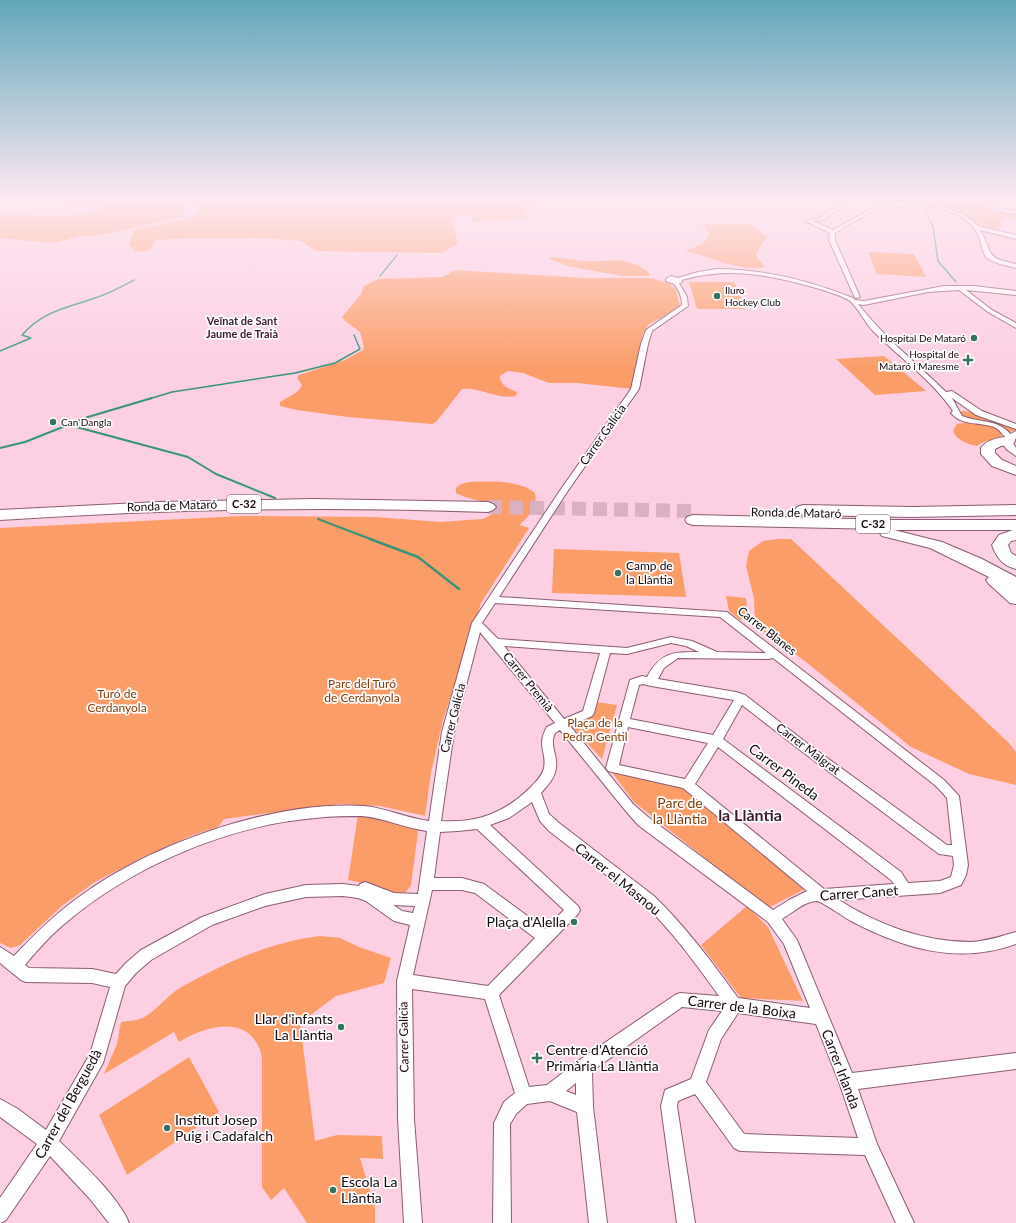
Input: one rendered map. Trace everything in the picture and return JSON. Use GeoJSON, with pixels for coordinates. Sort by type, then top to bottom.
{"type":"FeatureCollection","features":[{"type":"Feature","properties":{"kind":"highway"},"geometry":{"type":"LineString","coordinates":[[1011,438],[992,444],[988,448],[988,454],[997,463],[1016,471]]}},
{"type":"Feature","properties":{"kind":"highway","name":"Ronda de Mataró"},"geometry":{"type":"LineString","coordinates":[[0,515],[113,508],[255,504],[381,504],[488,511],[378,513],[250,512],[0,524]]}},
{"type":"Feature","properties":{"kind":"highway"},"geometry":{"type":"LineString","coordinates":[[758,512],[794,510],[911,512],[1016,510]]}},
{"type":"Feature","properties":{"kind":"highway","name":"Ronda de Mataró"},"geometry":{"type":"LineString","coordinates":[[1016,516],[907,516],[758,512],[694,516],[730,521],[895,525],[1016,525]]}},
{"type":"Feature","properties":{"kind":"highway"},"geometry":{"type":"LineString","coordinates":[[730,521],[773,526],[867,531],[890,534],[927,543],[967,559],[1016,584]]}},
{"type":"Feature","properties":{"kind":"highway"},"geometry":{"type":"LineString","coordinates":[[1016,534],[1005,538],[1000,545],[1004,555],[1016,564]]}},
{"type":"Feature","properties":{"kind":"highway"},"geometry":{"type":"LineString","coordinates":[[1016,538],[1008,542],[1006,547],[1016,559]]}},
{"type":"Feature","properties":{"kind":"highway"},"geometry":{"type":"LineString","coordinates":[[967,559],[1016,599]]}},
{"type":"Feature","properties":{"kind":"street"},"geometry":{"type":"LineString","coordinates":[[838,255],[850,282],[855,299],[876,330],[946,395],[957,411],[956,415],[959,418],[996,426],[1005,431],[1011,438],[1010,447],[1016,453]]}},
{"type":"Feature","properties":{"kind":"street"},"geometry":{"type":"LineString","coordinates":[[988,255],[998,262],[1016,266]]}},
{"type":"Feature","properties":{"kind":"street","name":"Carrer Galícia"},"geometry":{"type":"LineString","coordinates":[[413,1223],[406,1119],[404,981],[427,884],[436,825],[443,758],[477,623],[563,492],[635,389],[639,377],[646,336],[649,330],[685,306],[686,302],[677,281],[708,272],[738,272],[776,275],[826,289]]}},
{"type":"Feature","properties":{"kind":"street"},"geometry":{"type":"LineString","coordinates":[[826,289],[847,292],[850,282]]}},
{"type":"Feature","properties":{"kind":"street"},"geometry":{"type":"LineString","coordinates":[[826,289],[865,301],[886,299],[928,290],[960,288],[1016,293]]}},
{"type":"Feature","properties":{"kind":"street"},"geometry":{"type":"LineString","coordinates":[[960,288],[990,311],[1016,326]]}},
{"type":"Feature","properties":{"kind":"street"},"geometry":{"type":"LineString","coordinates":[[865,301],[863,307],[865,311],[883,333],[952,395],[976,412],[1016,427]]}},
{"type":"Feature","properties":{"kind":"street"},"geometry":{"type":"LineString","coordinates":[[957,411],[967,410],[1016,421]]}},
{"type":"Feature","properties":{"kind":"street","name":"Carrer Blanes"},"geometry":{"type":"LineString","coordinates":[[491,600],[723,614],[940,783],[953,796],[960,875],[957,881],[950,885]]}},
{"type":"Feature","properties":{"kind":"street","name":"Carrer Premià"},"geometry":{"type":"LineString","coordinates":[[477,623],[496,642],[563,724],[607,770]]}},
{"type":"Feature","properties":{"kind":"street"},"geometry":{"type":"LineString","coordinates":[[496,642],[606,650],[636,650],[662,641],[671,640],[688,643],[713,654]]}},
{"type":"Feature","properties":{"kind":"street"},"geometry":{"type":"LineString","coordinates":[[15,965],[44,933],[76,905],[123,875],[202,840],[263,822],[341,811],[372,812],[421,825],[480,824],[502,816],[515,808],[547,777],[550,768],[546,742],[547,736],[551,730],[588,713],[606,650]]}},
{"type":"Feature","properties":{"kind":"street"},"geometry":{"type":"LineString","coordinates":[[774,653],[768,656],[683,654],[667,658],[646,681],[634,683],[624,722],[607,770],[687,784],[821,895],[836,906],[883,930],[933,944],[972,948],[989,946],[1016,938]]}},
{"type":"Feature","properties":{"kind":"street","name":"Carrer Malgrat"},"geometry":{"type":"LineString","coordinates":[[646,681],[741,698],[804,747],[944,850],[959,851]]}},
{"type":"Feature","properties":{"kind":"street"},"geometry":{"type":"LineString","coordinates":[[687,784],[692,780],[741,698]]}},
{"type":"Feature","properties":{"kind":"street","name":"Carrer Pineda"},"geometry":{"type":"LineString","coordinates":[[624,722],[716,740],[896,876],[904,890]]}},
{"type":"Feature","properties":{"kind":"street","name":"Carrer Irlanda"},"geometry":{"type":"LineString","coordinates":[[607,770],[629,807],[643,821],[772,918],[790,940],[847,1082],[870,1147],[905,1223]]}},
{"type":"Feature","properties":{"kind":"street","name":"Carrer el Masnou"},"geometry":{"type":"LineString","coordinates":[[534,791],[544,817],[554,827],[660,910],[710,972],[734,1005]]}},
{"type":"Feature","properties":{"kind":"street"},"geometry":{"type":"LineString","coordinates":[[480,824],[574,910],[491,993]]}},
{"type":"Feature","properties":{"kind":"street"},"geometry":{"type":"LineString","coordinates":[[0,954],[15,965],[20,971],[31,976],[92,976],[119,982],[120,975],[130,960],[156,941],[207,915],[255,897],[296,886],[340,883],[363,887],[394,899],[424,900]]}},
{"type":"Feature","properties":{"kind":"street"},"geometry":{"type":"LineString","coordinates":[[427,884],[462,884],[479,888],[546,938]]}},
{"type":"Feature","properties":{"kind":"street","name":"Carrer Canet"},"geometry":{"type":"LineString","coordinates":[[772,918],[810,896],[904,890],[950,885]]}},
{"type":"Feature","properties":{"kind":"street","name":"Carrer del Berguedà"},"geometry":{"type":"LineString","coordinates":[[0,1214],[49,1142],[97,1057],[119,982],[131,968],[146,955],[207,921],[243,907],[306,891],[326,890],[359,892],[371,897],[399,917],[419,920]]}},
{"type":"Feature","properties":{"kind":"street"},"geometry":{"type":"LineString","coordinates":[[404,981],[491,993]]}},
{"type":"Feature","properties":{"kind":"street"},"geometry":{"type":"LineString","coordinates":[[491,993],[524,1096]]}},
{"type":"Feature","properties":{"kind":"street","name":"Carrer de la Boixa"},"geometry":{"type":"LineString","coordinates":[[550,1094],[584,1067],[680,1000],[734,1005],[820,1017]]}},
{"type":"Feature","properties":{"kind":"street"},"geometry":{"type":"LineString","coordinates":[[686,1223],[669,1106],[671,1096],[696,1085],[715,1035],[734,1005]]}},
{"type":"Feature","properties":{"kind":"street"},"geometry":{"type":"LineString","coordinates":[[847,1082],[1016,1061]]}},
{"type":"Feature","properties":{"kind":"street"},"geometry":{"type":"LineString","coordinates":[[584,1067],[585,1107],[598,1223]]}},
{"type":"Feature","properties":{"kind":"street"},"geometry":{"type":"LineString","coordinates":[[696,1085],[706,1094],[740,1142],[870,1147]]}},
{"type":"Feature","properties":{"kind":"street"},"geometry":{"type":"LineString","coordinates":[[502,1223],[502,1123],[510,1108],[524,1096],[550,1094],[585,1107]]}},
{"type":"Feature","properties":{"kind":"street"},"geometry":{"type":"LineString","coordinates":[[0,1107],[15,1116],[49,1142],[114,1213],[120,1223]]}},
{"type":"Feature","properties":{"kind":"green space"},"geometry":{"type":"Polygon","coordinates":[[[699,255],[756,255],[765,267],[755,268],[735,266],[699,255]]]}},
{"type":"Feature","properties":{"kind":"green space"},"geometry":{"type":"Polygon","coordinates":[[[869,255],[915,255],[926,277],[877,274],[869,255]]]}},
{"type":"Feature","properties":{"kind":"green space"},"geometry":{"type":"Polygon","coordinates":[[[550,257],[584,261],[614,260],[627,262],[645,270],[650,276],[623,276],[567,266],[550,259],[550,257]]]}},
{"type":"Feature","properties":{"kind":"green space"},"geometry":{"type":"Polygon","coordinates":[[[455,270],[585,278],[651,278],[670,284],[676,290],[680,306],[676,310],[649,324],[643,333],[633,389],[577,383],[549,383],[523,373],[508,371],[500,376],[500,379],[503,385],[517,392],[516,396],[509,397],[476,390],[462,389],[436,422],[432,424],[348,417],[297,410],[280,406],[280,402],[293,395],[301,388],[302,385],[297,378],[299,375],[345,360],[363,350],[364,347],[360,332],[342,317],[361,294],[364,286],[378,279],[443,277],[455,270]]]}},
{"type":"Feature","properties":{"kind":"green space","name":"Iluro Hockey Club"},"geometry":{"type":"Polygon","coordinates":[[[689,282],[734,282],[746,309],[697,309],[689,282]]]}},
{"type":"Feature","properties":{"kind":"green space"},"geometry":{"type":"Polygon","coordinates":[[[884,356],[926,391],[875,395],[836,359],[884,356]]]}},
{"type":"Feature","properties":{"kind":"green space"},"geometry":{"type":"Polygon","coordinates":[[[963,411],[973,412],[1016,428],[1016,430],[1010,432],[993,423],[962,417],[959,413],[963,411]]]}},
{"type":"Feature","properties":{"kind":"green space"},"geometry":{"type":"Polygon","coordinates":[[[970,422],[993,427],[1000,432],[1002,436],[983,442],[977,446],[966,443],[956,436],[953,430],[957,424],[970,422]]]}},
{"type":"Feature","properties":{"kind":"green space","name":"Turó de Cerdanyola"},"geometry":{"type":"Polygon","coordinates":[[[485,481],[513,484],[529,489],[535,493],[536,498],[532,511],[519,525],[529,528],[481,603],[443,720],[431,773],[425,816],[380,806],[340,804],[224,819],[218,827],[193,835],[143,857],[95,882],[63,905],[20,945],[11,948],[0,943],[0,528],[242,516],[375,517],[440,522],[483,519],[494,513],[494,508],[491,505],[456,493],[456,488],[461,484],[485,481]]]}},
{"type":"Feature","properties":{"kind":"green space"},"geometry":{"type":"Polygon","coordinates":[[[791,539],[1009,743],[1016,752],[1016,785],[969,774],[911,747],[806,662],[755,625],[754,598],[746,566],[749,551],[763,541],[791,539]]]}},
{"type":"Feature","properties":{"kind":"green space","name":"Camp de la Llàntia"},"geometry":{"type":"Polygon","coordinates":[[[554,549],[679,553],[686,597],[552,593],[554,549]]]}},
{"type":"Feature","properties":{"kind":"green space"},"geometry":{"type":"Polygon","coordinates":[[[726,596],[746,598],[748,618],[740,620],[729,611],[726,596]]]}},
{"type":"Feature","properties":{"kind":"green space","name":"Plaça de la Pedra Gentil"},"geometry":{"type":"Polygon","coordinates":[[[596,702],[617,705],[602,759],[572,727],[592,716],[596,702]]]}},
{"type":"Feature","properties":{"kind":"green space","name":"Parc de la Llàntia"},"geometry":{"type":"Polygon","coordinates":[[[611,771],[685,785],[805,889],[768,908],[634,802],[611,771]]]}},
{"type":"Feature","properties":{"kind":"green space"},"geometry":{"type":"Polygon","coordinates":[[[358,815],[374,816],[416,829],[418,832],[411,885],[406,892],[397,895],[363,883],[348,880],[358,815]]]}},
{"type":"Feature","properties":{"kind":"green space"},"geometry":{"type":"Polygon","coordinates":[[[747,906],[768,927],[803,1001],[741,998],[701,945],[747,906]]]}},
{"type":"Feature","properties":{"kind":"green space"},"geometry":{"type":"Polygon","coordinates":[[[320,936],[340,938],[359,947],[391,958],[384,983],[336,996],[300,1023],[315,1141],[337,1135],[382,1136],[383,1159],[360,1158],[375,1207],[375,1223],[307,1223],[284,1188],[271,1200],[262,1187],[262,1057],[257,1043],[249,1034],[239,1028],[227,1027],[202,1031],[179,1042],[174,1032],[104,1074],[117,1044],[121,1022],[137,1020],[146,1016],[180,988],[230,962],[265,948],[320,936]]]}},
{"type":"Feature","properties":{"kind":"green space"},"geometry":{"type":"Polygon","coordinates":[[[189,1057],[219,1112],[127,1175],[99,1115],[189,1057]]]}},
{"type":"Feature","properties":{"kind":"waterway"},"geometry":{"type":"LineString","coordinates":[[380,276],[397,255]]}},
{"type":"Feature","properties":{"kind":"waterway"},"geometry":{"type":"LineString","coordinates":[[937,255],[938,261],[956,282]]}},
{"type":"Feature","properties":{"kind":"waterway"},"geometry":{"type":"LineString","coordinates":[[0,351],[31,338],[22,335],[38,320],[47,315],[115,290],[134,280]]}},
{"type":"Feature","properties":{"kind":"waterway"},"geometry":{"type":"LineString","coordinates":[[149,399],[172,392],[295,373],[335,363],[360,349],[354,335]]}},
{"type":"Feature","properties":{"kind":"waterway"},"geometry":{"type":"LineString","coordinates":[[0,448],[25,442],[88,417],[152,398]]}},
{"type":"Feature","properties":{"kind":"waterway"},"geometry":{"type":"LineString","coordinates":[[69,425],[188,457],[216,474],[275,498]]}},
{"type":"Feature","properties":{"kind":"waterway"},"geometry":{"type":"LineString","coordinates":[[318,519],[373,540]]}},
{"type":"Feature","properties":{"kind":"waterway"},"geometry":{"type":"LineString","coordinates":[[370,539],[418,557],[459,589]]}},
{"type":"Feature","properties":{"kind":"tunnel"},"geometry":{"type":"LineString","coordinates":[[488,507],[695,511]]}},
{"type":"Feature","properties":{"kind":"place","name":"Iluro Hockey Club"},"geometry":{"type":"Point","coordinates":[717,296]}},
{"type":"Feature","properties":{"kind":"place","name":"Hospital De Mataró"},"geometry":{"type":"Point","coordinates":[974,338]}},
{"type":"Feature","properties":{"kind":"place","name":"Hospital de Mataró i Maresme"},"geometry":{"type":"Point","coordinates":[968,360]}},
{"type":"Feature","properties":{"kind":"place","name":"Can Dangla"},"geometry":{"type":"Point","coordinates":[53,422]}},
{"type":"Feature","properties":{"kind":"place","name":"Camp de la Llàntia"},"geometry":{"type":"Point","coordinates":[618,573]}},
{"type":"Feature","properties":{"kind":"place","name":"Plaça d'Alella"},"geometry":{"type":"Point","coordinates":[574,922]}},
{"type":"Feature","properties":{"kind":"place","name":"Llar d'infants La Llàntia"},"geometry":{"type":"Point","coordinates":[341,1027]}},
{"type":"Feature","properties":{"kind":"place","name":"Centre d'Atenció Primària La Llàntia"},"geometry":{"type":"Point","coordinates":[537,1058]}},
{"type":"Feature","properties":{"kind":"place","name":"Institut Josep Puig i Cadafalch"},"geometry":{"type":"Point","coordinates":[167,1128]}},
{"type":"Feature","properties":{"kind":"place","name":"Escola La Llàntia"},"geometry":{"type":"Point","coordinates":[333,1190]}},
{"type":"Feature","properties":{"kind":"district","name":"Veïnat de Sant Jaume de Traià"},"geometry":{"type":"Point","coordinates":[242,327]}},
{"type":"Feature","properties":{"kind":"district","name":"la Llàntia"},"geometry":{"type":"Point","coordinates":[750,815]}},
{"type":"Feature","properties":{"kind":"park label","name":"Parc del Turó de Cerdanyola"},"geometry":{"type":"Point","coordinates":[362,691]}}]}
